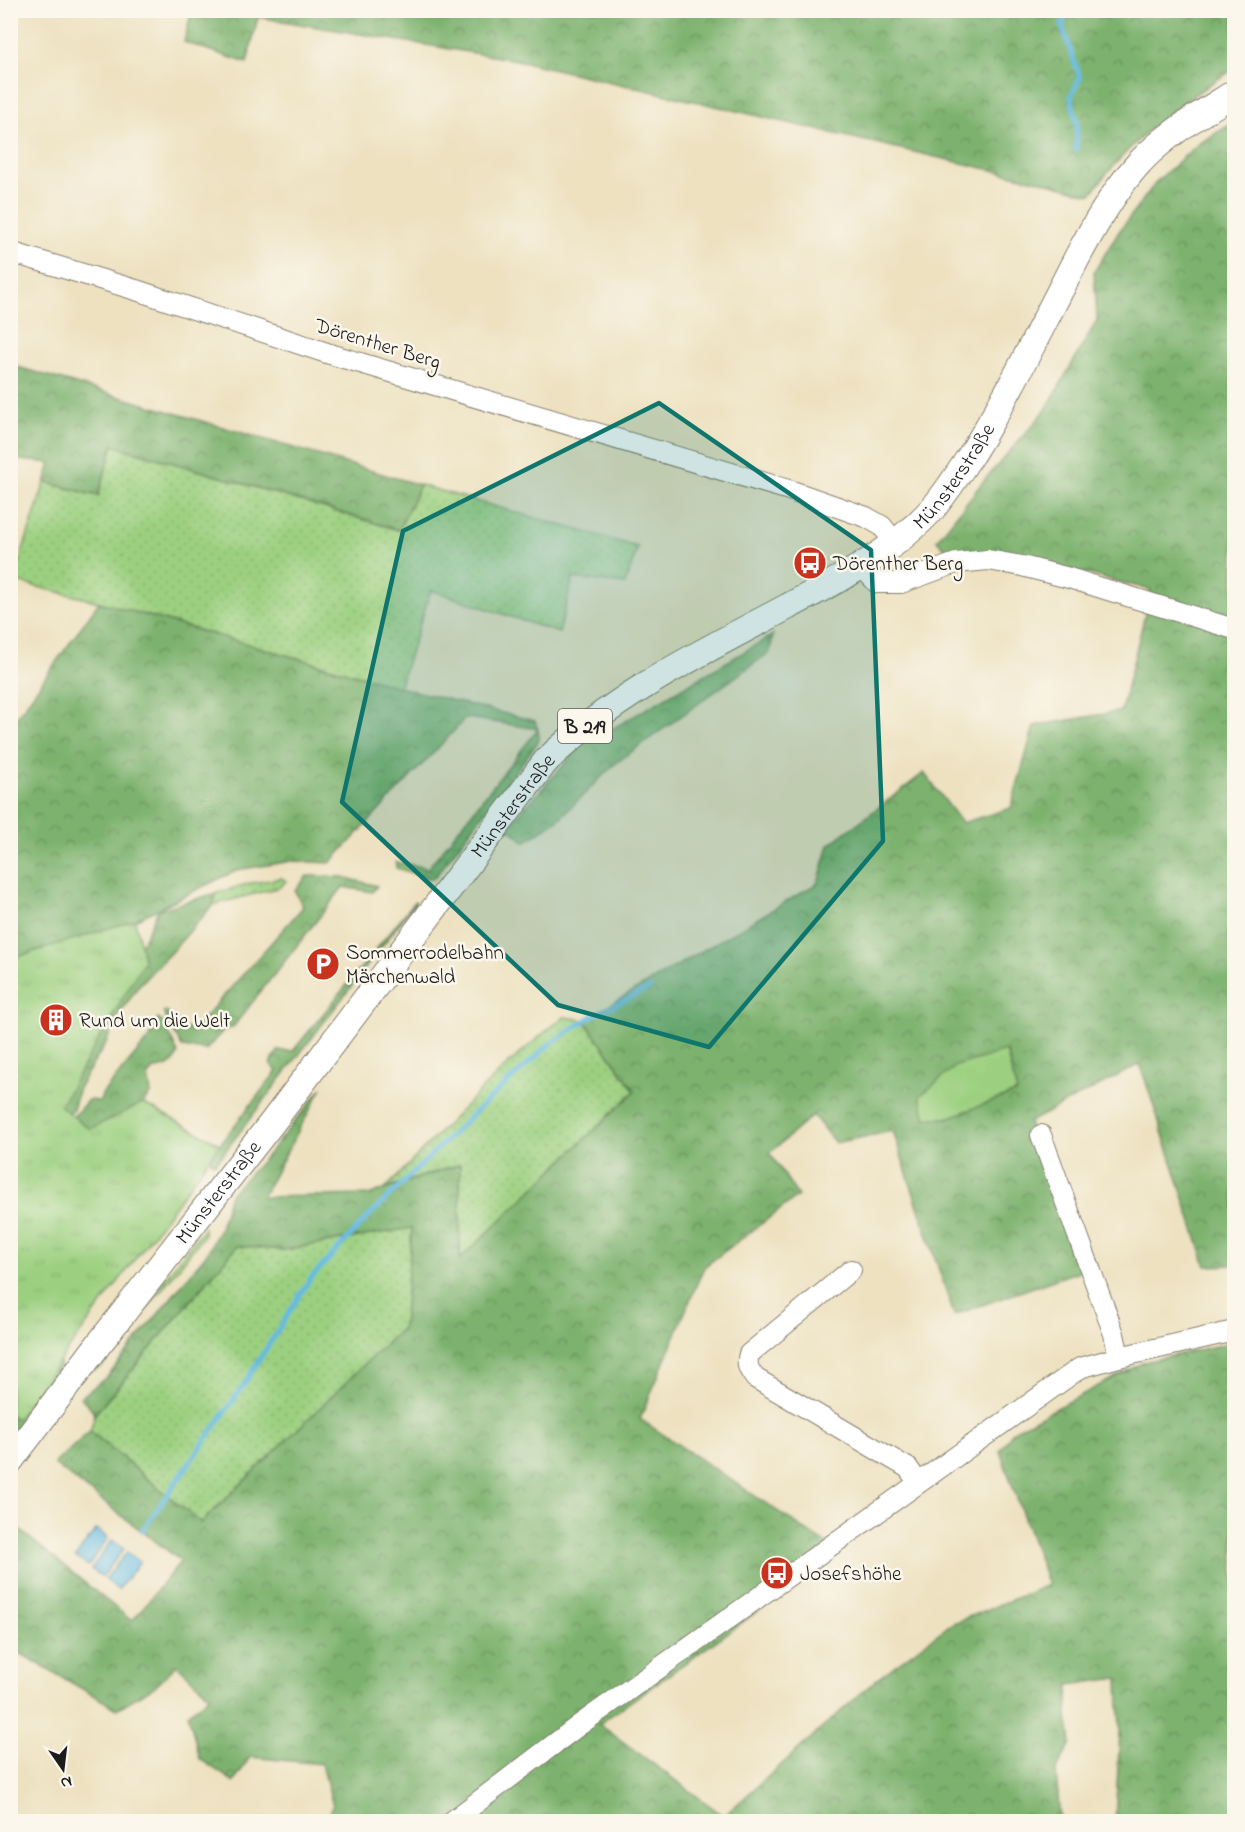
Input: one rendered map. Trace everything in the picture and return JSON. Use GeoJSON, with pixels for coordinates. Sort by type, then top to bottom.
{"type":"FeatureCollection","features":[{"type":"Feature","properties":{"kind":"main road","name":"Münsterstraße"},"geometry":{"type":"LineString","coordinates":[[10,1461],[94,1349],[271,1124],[546,761],[569,739],[617,703],[896,544],[934,506],[954,481],[1008,393],[1091,232],[1138,164],[1186,122],[1234,93]]}},
{"type":"Feature","properties":{"kind":"street","name":"Dörenther Berg"},"geometry":{"type":"LineString","coordinates":[[10,252],[136,290],[341,357],[789,490],[866,517],[882,526],[896,544]]}},
{"type":"Feature","properties":{"kind":"street"},"geometry":{"type":"LineString","coordinates":[[861,566],[877,584],[901,584],[956,563],[988,560],[1118,592],[1234,629]]}},
{"type":"Feature","properties":{"kind":"street"},"geometry":{"type":"LineString","coordinates":[[1041,1135],[1114,1334],[1119,1357]]}},
{"type":"Feature","properties":{"kind":"street"},"geometry":{"type":"LineString","coordinates":[[851,1270],[749,1354],[747,1363],[754,1378],[908,1468],[918,1482]]}},
{"type":"Feature","properties":{"kind":"street"},"geometry":{"type":"LineString","coordinates":[[451,1821],[578,1726],[1080,1368],[1234,1331]]}},
{"type":"Feature","properties":{"kind":"highlighted area"},"geometry":{"type":"Polygon","coordinates":[[[659,403],[871,550],[883,841],[709,1047],[558,1005],[342,802],[403,531],[659,403]]]}},
{"type":"Feature","properties":{"kind":"green space"},"geometry":{"type":"Polygon","coordinates":[[[192,10],[1234,11],[1234,69],[1193,95],[1156,124],[1122,157],[1091,194],[1039,180],[516,60],[258,17],[247,63],[184,42],[192,10]]]}},
{"type":"Feature","properties":{"kind":"green space"},"geometry":{"type":"Polygon","coordinates":[[[1234,122],[1234,1265],[1206,1266],[1140,1064],[1029,1122],[1085,1269],[954,1315],[893,1131],[835,1143],[813,1115],[770,1153],[798,1196],[704,1267],[640,1419],[840,1553],[599,1724],[724,1816],[877,1679],[951,1624],[1048,1585],[1000,1451],[1013,1431],[1144,1362],[1234,1342],[1234,1821],[1115,1821],[1120,1731],[1118,1678],[1069,1685],[1067,1715],[1071,1743],[1056,1771],[1060,1821],[326,1821],[333,1806],[322,1764],[250,1757],[234,1782],[200,1759],[188,1714],[210,1696],[177,1665],[154,1687],[117,1709],[11,1648],[10,1522],[132,1621],[181,1561],[54,1464],[90,1431],[201,1523],[403,1327],[412,1228],[283,1250],[237,1246],[95,1414],[81,1397],[109,1375],[208,1252],[220,1228],[230,1194],[265,1158],[322,1088],[262,1197],[368,1195],[460,1164],[460,1259],[635,1091],[584,1020],[818,883],[829,845],[924,773],[962,823],[1011,808],[1034,726],[1121,711],[1151,590],[1025,558],[953,557],[937,540],[986,478],[1045,411],[1097,320],[1094,272],[1118,233],[1157,181],[1198,144],[1234,122]],[[1007,1051],[926,1118],[947,1118],[1017,1092],[1007,1051]]]}},
{"type":"Feature","properties":{"kind":"green space"},"geometry":{"type":"Polygon","coordinates":[[[11,365],[420,485],[399,530],[113,445],[98,496],[45,482],[51,463],[11,459],[11,365]]]}},
{"type":"Feature","properties":{"kind":"green space"},"geometry":{"type":"Polygon","coordinates":[[[113,445],[398,530],[420,485],[638,547],[625,584],[573,578],[559,633],[431,590],[399,687],[99,602],[13,581],[45,482],[98,496],[113,445]]]}},
{"type":"Feature","properties":{"kind":"green space"},"geometry":{"type":"Polygon","coordinates":[[[99,602],[399,687],[535,721],[538,729],[466,718],[330,863],[292,861],[237,870],[135,920],[11,959],[11,725],[99,602]]]}},
{"type":"Feature","properties":{"kind":"green space"},"geometry":{"type":"Polygon","coordinates":[[[773,635],[770,652],[616,763],[558,820],[525,842],[507,827],[579,748],[773,635]]]}},
{"type":"Feature","properties":{"kind":"green space"},"geometry":{"type":"Polygon","coordinates":[[[538,729],[538,742],[434,878],[396,868],[396,862],[428,868],[538,729]]]}},
{"type":"Feature","properties":{"kind":"green space"},"geometry":{"type":"Polygon","coordinates":[[[307,876],[343,877],[377,886],[372,892],[343,887],[233,1027],[222,1032],[206,1050],[182,1047],[163,1012],[166,1011],[184,1029],[197,1026],[303,907],[295,891],[307,876]]]}},
{"type":"Feature","properties":{"kind":"green space"},"geometry":{"type":"Polygon","coordinates":[[[282,878],[286,881],[280,887],[213,905],[216,893],[251,883],[282,878]]]}},
{"type":"Feature","properties":{"kind":"green space"},"geometry":{"type":"Polygon","coordinates":[[[216,893],[213,905],[139,985],[115,1021],[105,1045],[79,1086],[73,1110],[62,1116],[26,1108],[140,947],[158,910],[216,893]]]}},
{"type":"Feature","properties":{"kind":"green space"},"geometry":{"type":"Polygon","coordinates":[[[415,901],[216,1163],[212,1163],[208,1151],[211,1139],[220,1144],[277,1071],[270,1064],[278,1051],[293,1051],[415,901]]]}},
{"type":"Feature","properties":{"kind":"green space"},"geometry":{"type":"Polygon","coordinates":[[[135,920],[144,961],[60,1106],[90,1129],[143,1103],[220,1144],[17,1419],[10,1414],[11,959],[135,920]]]}},
{"type":"Feature","properties":{"kind":"green space"},"geometry":{"type":"Polygon","coordinates":[[[564,1017],[584,1020],[635,1091],[460,1260],[460,1164],[386,1188],[494,1077],[564,1017]]]}},
{"type":"Feature","properties":{"kind":"green space"},"geometry":{"type":"Polygon","coordinates":[[[158,1019],[164,1023],[178,1053],[177,1057],[169,1065],[153,1069],[148,1076],[151,1093],[143,1103],[131,1109],[96,1153],[86,1151],[80,1171],[76,1171],[76,1179],[46,1165],[49,1155],[47,1148],[11,1134],[10,1102],[13,1100],[21,1101],[22,1104],[15,1131],[39,1135],[48,1134],[64,1125],[88,1100],[100,1101],[103,1093],[151,1036],[158,1019]]]}},
{"type":"Feature","properties":{"kind":"green space"},"geometry":{"type":"Polygon","coordinates":[[[1006,1051],[1017,1092],[947,1118],[926,1118],[920,1096],[956,1066],[1006,1051]]]}},
{"type":"Feature","properties":{"kind":"green space"},"geometry":{"type":"Polygon","coordinates":[[[413,1227],[403,1327],[201,1523],[90,1431],[95,1414],[237,1246],[283,1250],[413,1227]]]}},
{"type":"Feature","properties":{"kind":"green space"},"geometry":{"type":"Polygon","coordinates":[[[204,1228],[204,1235],[102,1367],[92,1371],[204,1228]]]}},
{"type":"Feature","properties":{"kind":"green space"},"geometry":{"type":"Polygon","coordinates":[[[57,1356],[60,1368],[29,1405],[26,1414],[11,1434],[11,1398],[57,1356]]]}},
{"type":"Feature","properties":{"kind":"water"},"geometry":{"type":"Polygon","coordinates":[[[96,1529],[108,1538],[88,1566],[75,1557],[96,1529]]]}},
{"type":"Feature","properties":{"kind":"water"},"geometry":{"type":"Polygon","coordinates":[[[112,1540],[124,1549],[102,1577],[91,1569],[112,1540]]]}},
{"type":"Feature","properties":{"kind":"water"},"geometry":{"type":"Polygon","coordinates":[[[127,1552],[140,1562],[118,1590],[105,1579],[127,1552]]]}},
{"type":"Feature","properties":{"kind":"waterway"},"geometry":{"type":"LineString","coordinates":[[1074,10],[1065,15],[1062,26],[1080,78],[1071,96],[1077,123],[1076,150]]}},
{"type":"Feature","properties":{"kind":"waterway"},"geometry":{"type":"LineString","coordinates":[[142,1531],[239,1392],[310,1279],[368,1217],[476,1111],[551,1043],[594,1015],[650,988]]}},
{"type":"Feature","properties":{"kind":"place","name":"Dörenther Berg"},"geometry":{"type":"Point","coordinates":[810,563]}},
{"type":"Feature","properties":{"kind":"place","name":"Sommerrodelbahn Märchenwald"},"geometry":{"type":"Point","coordinates":[323,964]}},
{"type":"Feature","properties":{"kind":"place","name":"Rund um die Welt"},"geometry":{"type":"Point","coordinates":[56,1020]}},
{"type":"Feature","properties":{"kind":"place","name":"Josefshöhe"},"geometry":{"type":"Point","coordinates":[777,1573]}}]}
